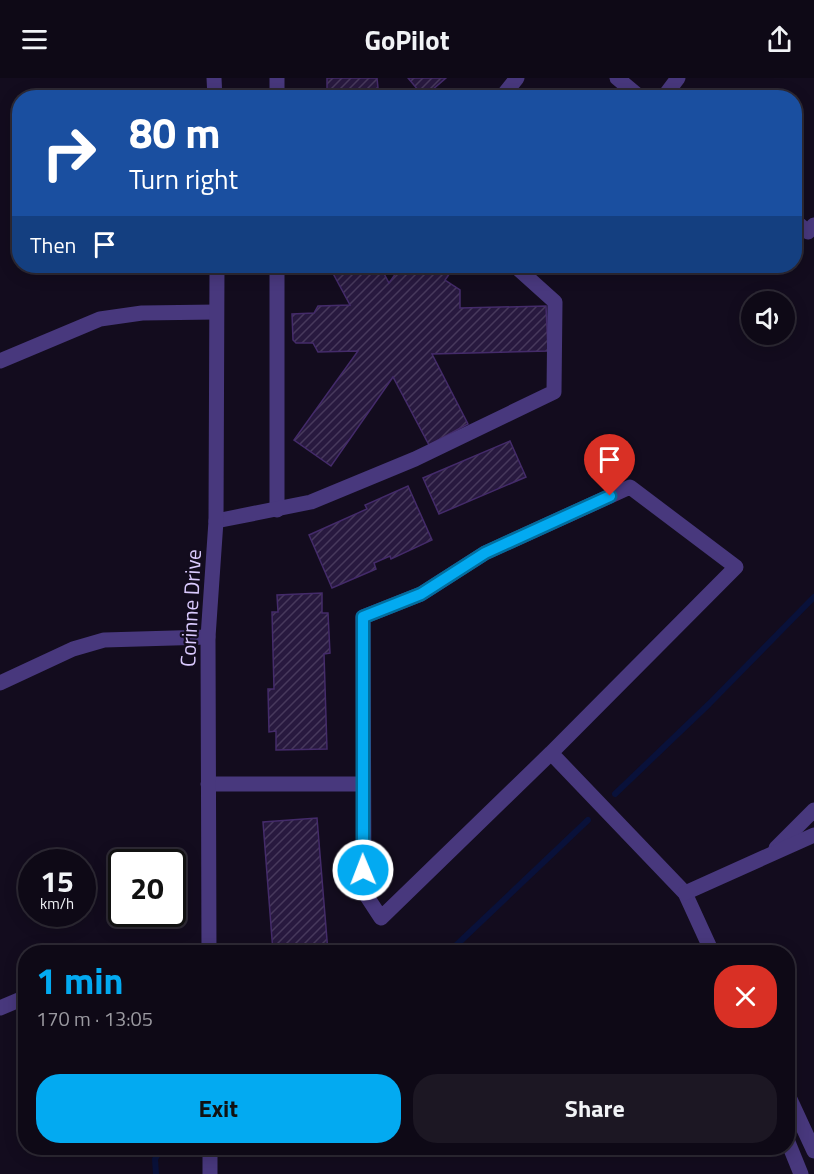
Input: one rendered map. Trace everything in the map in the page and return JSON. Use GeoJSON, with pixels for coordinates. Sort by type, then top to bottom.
{"type":"FeatureCollection","features":[{"type":"Feature","properties":{"kind":"street"},"geometry":{"type":"LineString","coordinates":[[617,78],[631,90]]}},
{"type":"Feature","properties":{"kind":"street","name":"Corinne Drive"},"geometry":{"type":"LineString","coordinates":[[209,945],[208,637],[216,521],[217,273]]}},
{"type":"Feature","properties":{"kind":"street"},"geometry":{"type":"LineString","coordinates":[[277,273],[277,510]]}},
{"type":"Feature","properties":{"kind":"street"},"geometry":{"type":"LineString","coordinates":[[216,521],[311,502],[474,432],[554,392],[555,302],[523,273]]}},
{"type":"Feature","properties":{"kind":"street"},"geometry":{"type":"LineString","coordinates":[[0,362],[100,319],[142,313],[216,312]]}},
{"type":"Feature","properties":{"kind":"street"},"geometry":{"type":"LineString","coordinates":[[630,487],[736,567],[551,753],[381,918],[363,892],[361,784],[363,617],[421,594],[485,553],[630,487]]}},
{"type":"Feature","properties":{"kind":"street"},"geometry":{"type":"LineString","coordinates":[[0,683],[74,650],[104,640],[208,637]]}},
{"type":"Feature","properties":{"kind":"street"},"geometry":{"type":"LineString","coordinates":[[551,753],[685,893],[709,945]]}},
{"type":"Feature","properties":{"kind":"street"},"geometry":{"type":"LineString","coordinates":[[208,784],[361,784]]}},
{"type":"Feature","properties":{"kind":"street"},"geometry":{"type":"LineString","coordinates":[[770,854],[814,810]]}},
{"type":"Feature","properties":{"kind":"street"},"geometry":{"type":"LineString","coordinates":[[685,893],[814,835]]}},
{"type":"Feature","properties":{"kind":"street"},"geometry":{"type":"LineString","coordinates":[[0,1008],[18,1000]]}},
{"type":"Feature","properties":{"kind":"street"},"geometry":{"type":"LineString","coordinates":[[795,1110],[814,1151]]}},
{"type":"Feature","properties":{"kind":"street"},"geometry":{"type":"LineString","coordinates":[[210,1155],[210,1174]]}},
{"type":"Feature","properties":{"kind":"street"},"geometry":{"type":"LineString","coordinates":[[793,1155],[801,1174]]}},
{"type":"Feature","properties":{"kind":"building"},"geometry":{"type":"Polygon","coordinates":[[[327,78],[377,78],[378,90],[327,90],[327,78]]]}},
{"type":"Feature","properties":{"kind":"building"},"geometry":{"type":"Polygon","coordinates":[[[408,78],[446,78],[432,90],[418,90],[408,78]]]}},
{"type":"Feature","properties":{"kind":"building"},"geometry":{"type":"Polygon","coordinates":[[[333,273],[384,273],[389,283],[396,273],[450,273],[445,280],[460,290],[460,308],[546,306],[548,351],[432,354],[468,424],[429,445],[393,377],[331,466],[294,440],[358,351],[318,352],[313,343],[296,343],[293,340],[292,314],[314,313],[318,306],[350,305],[333,273]]]}},
{"type":"Feature","properties":{"kind":"building"},"geometry":{"type":"Polygon","coordinates":[[[510,441],[526,477],[439,514],[423,478],[510,441]]]}},
{"type":"Feature","properties":{"kind":"building"},"geometry":{"type":"Polygon","coordinates":[[[408,486],[432,540],[391,559],[390,556],[374,563],[376,569],[332,588],[309,535],[367,509],[365,505],[408,486]]]}},
{"type":"Feature","properties":{"kind":"building"},"geometry":{"type":"Polygon","coordinates":[[[322,593],[322,613],[328,613],[330,653],[324,654],[327,749],[276,750],[276,731],[269,732],[268,689],[274,689],[272,612],[278,612],[277,595],[322,593]]]}},
{"type":"Feature","properties":{"kind":"building"},"geometry":{"type":"Polygon","coordinates":[[[317,818],[327,945],[272,945],[263,822],[317,818]]]}},
{"type":"Feature","properties":{"kind":"waterway"},"geometry":{"type":"LineString","coordinates":[[615,794],[709,704],[814,597]]}},
{"type":"Feature","properties":{"kind":"waterway"},"geometry":{"type":"LineString","coordinates":[[456,945],[588,820]]}},
{"type":"Feature","properties":{"kind":"waterway"},"geometry":{"type":"LineString","coordinates":[[156,1174],[155,1159],[158,1155]]}},
{"type":"Feature","properties":{"kind":"route"},"geometry":{"type":"LineString","coordinates":[[363,870],[361,784],[363,617],[421,594],[485,553],[610,496]]}}]}
